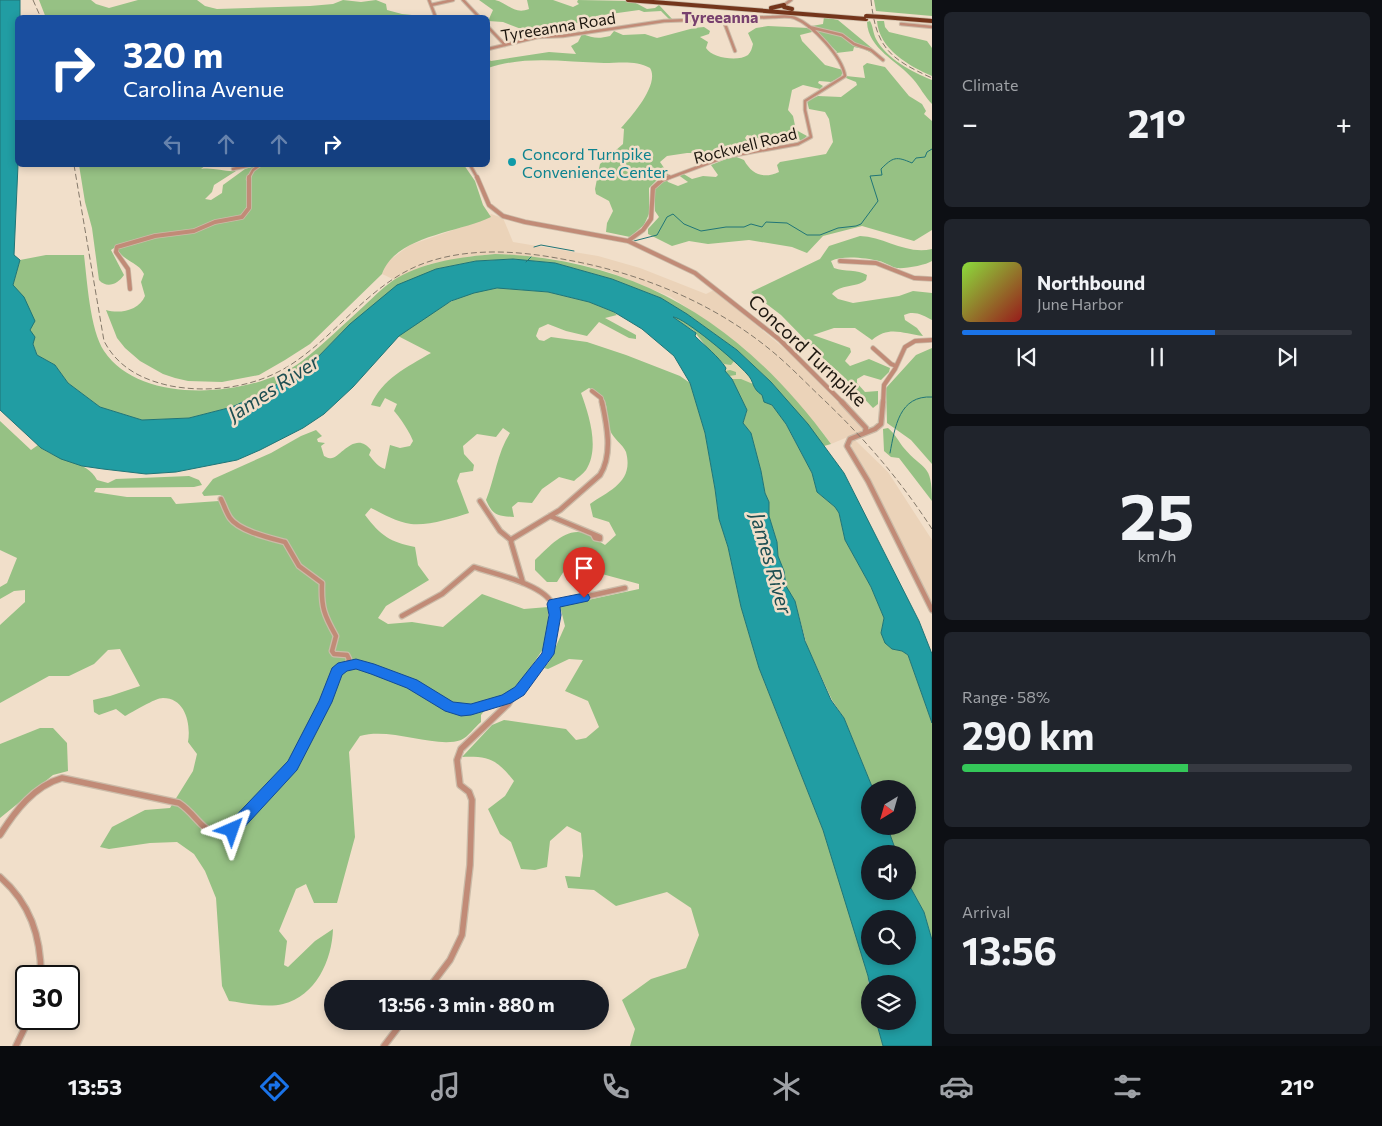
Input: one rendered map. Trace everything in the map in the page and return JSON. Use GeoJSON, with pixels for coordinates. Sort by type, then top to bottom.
{"type":"FeatureCollection","features":[{"type":"Feature","properties":{"kind":"highway"},"geometry":{"type":"LineString","coordinates":[[628,0],[866,17]]}},
{"type":"Feature","properties":{"kind":"highway"},"geometry":{"type":"LineString","coordinates":[[657,0],[775,8],[784,5],[788,9],[932,24]]}},
{"type":"Feature","properties":{"kind":"highway"},"geometry":{"type":"LineString","coordinates":[[688,2],[806,11]]}},
{"type":"Feature","properties":{"kind":"street"},"geometry":{"type":"LineString","coordinates":[[429,0],[435,15]]}},
{"type":"Feature","properties":{"kind":"street"},"geometry":{"type":"LineString","coordinates":[[431,5],[453,0]]}},
{"type":"Feature","properties":{"kind":"street"},"geometry":{"type":"LineString","coordinates":[[463,0],[477,15]]}},
{"type":"Feature","properties":{"kind":"street"},"geometry":{"type":"LineString","coordinates":[[784,5],[791,0]]}},
{"type":"Feature","properties":{"kind":"street","name":"Tyreeanna Road"},"geometry":{"type":"LineString","coordinates":[[490,49],[538,38],[664,21],[772,17],[780,12]]}},
{"type":"Feature","properties":{"kind":"street","name":"Rockwell Road"},"geometry":{"type":"LineString","coordinates":[[628,241],[642,232],[651,216],[651,192],[653,186],[662,180],[725,158],[798,144],[811,137],[811,130],[804,106],[805,101],[840,80],[846,73],[828,46],[808,26],[795,18],[772,17]]}},
{"type":"Feature","properties":{"kind":"street"},"geometry":{"type":"LineString","coordinates":[[723,19],[735,51]]}},
{"type":"Feature","properties":{"kind":"street"},"geometry":{"type":"LineString","coordinates":[[901,24],[932,24]]}},
{"type":"Feature","properties":{"kind":"street"},"geometry":{"type":"LineString","coordinates":[[808,26],[842,36],[854,44],[871,50],[883,60]]}},
{"type":"Feature","properties":{"kind":"street"},"geometry":{"type":"LineString","coordinates":[[490,29],[505,45]]}},
{"type":"Feature","properties":{"kind":"street"},"geometry":{"type":"LineString","coordinates":[[233,169],[242,167]]}},
{"type":"Feature","properties":{"kind":"street"},"geometry":{"type":"LineString","coordinates":[[130,289],[128,270],[125,261],[116,252],[117,247],[155,236],[194,231],[215,222],[242,217],[249,208],[246,187],[248,178],[257,167]]}},
{"type":"Feature","properties":{"kind":"street","name":"Concord Turnpike"},"geometry":{"type":"LineString","coordinates":[[471,167],[482,186],[489,205],[503,216],[524,222],[628,241],[695,273],[738,305],[800,358],[866,428],[865,432],[850,439],[847,446],[868,482],[932,610]]}},
{"type":"Feature","properties":{"kind":"street"},"geometry":{"type":"LineString","coordinates":[[840,261],[876,262],[914,278],[932,278]]}},
{"type":"Feature","properties":{"kind":"street"},"geometry":{"type":"LineString","coordinates":[[865,432],[874,430],[880,424],[884,385],[908,345],[915,342],[932,340]]}},
{"type":"Feature","properties":{"kind":"street"},"geometry":{"type":"LineString","coordinates":[[874,348],[891,364],[896,366]]}},
{"type":"Feature","properties":{"kind":"street"},"geometry":{"type":"LineString","coordinates":[[511,540],[563,508],[600,475],[606,465],[608,452],[604,409],[601,398],[592,391]]}},
{"type":"Feature","properties":{"kind":"street"},"geometry":{"type":"LineString","coordinates":[[221,499],[234,522],[262,536],[285,542],[299,566],[322,583],[321,600],[324,613],[336,636],[332,651],[334,654],[346,654],[350,659],[348,664]]}},
{"type":"Feature","properties":{"kind":"street"},"geometry":{"type":"LineString","coordinates":[[480,501],[500,531],[511,540],[523,583]]}},
{"type":"Feature","properties":{"kind":"street"},"geometry":{"type":"LineString","coordinates":[[550,516],[593,534]]}},
{"type":"Feature","properties":{"kind":"street"},"geometry":{"type":"LineString","coordinates":[[402,616],[442,594],[474,567],[523,583],[548,598],[553,604],[555,615],[548,654],[508,704],[461,749],[458,756],[460,785],[469,792],[472,800],[471,851],[466,904],[462,934],[455,952],[435,980]]}},
{"type":"Feature","properties":{"kind":"street"},"geometry":{"type":"LineString","coordinates":[[553,604],[625,588]]}},
{"type":"Feature","properties":{"kind":"street"},"geometry":{"type":"LineString","coordinates":[[0,835],[16,813],[45,785],[62,778],[179,803],[190,810],[210,832],[219,834],[228,832],[235,827],[292,766],[322,708],[337,672],[348,664],[358,664],[398,678],[457,710],[471,710],[514,695]]}},
{"type":"Feature","properties":{"kind":"street"},"geometry":{"type":"LineString","coordinates":[[0,877],[16,891],[37,932],[41,947],[41,965]]}},
{"type":"Feature","properties":{"kind":"street"},"geometry":{"type":"LineString","coordinates":[[16,1046],[24,1030]]}},
{"type":"Feature","properties":{"kind":"street"},"geometry":{"type":"LineString","coordinates":[[384,1046],[396,1030]]}},
{"type":"Feature","properties":{"kind":"shaded area"},"geometry":{"type":"Polygon","coordinates":[[[491,214],[503,218],[513,242],[598,256],[640,268],[706,294],[714,290],[791,354],[862,427],[862,431],[831,444],[820,429],[746,350],[719,329],[671,297],[612,273],[577,263],[547,258],[495,254],[429,264],[395,280],[382,274],[387,262],[410,245],[488,218],[491,214]]]}},
{"type":"Feature","properties":{"kind":"shaded area"},"geometry":{"type":"Polygon","coordinates":[[[855,440],[888,472],[932,540],[932,605],[852,448],[851,443],[855,440]]]}},
{"type":"Feature","properties":{"kind":"green space"},"geometry":{"type":"Polygon","coordinates":[[[39,0],[91,0],[96,4],[109,8],[138,0],[197,0],[205,6],[217,9],[310,6],[333,4],[343,0],[361,2],[376,0],[386,4],[387,10],[412,15],[45,15],[39,0]]]}},
{"type":"Feature","properties":{"kind":"green space"},"geometry":{"type":"Polygon","coordinates":[[[479,0],[500,1],[519,11],[529,9],[527,0],[553,0],[573,7],[579,4],[578,0],[632,1],[647,9],[655,8],[659,5],[673,20],[670,20],[661,11],[644,12],[639,10],[596,16],[596,20],[591,23],[572,23],[563,29],[529,32],[503,22],[490,21],[493,10],[479,0]]]}},
{"type":"Feature","properties":{"kind":"green space"},"geometry":{"type":"Polygon","coordinates":[[[874,0],[932,0],[932,16],[876,11],[874,0]]]}},
{"type":"Feature","properties":{"kind":"green space"},"geometry":{"type":"Polygon","coordinates":[[[824,17],[838,20],[873,49],[857,44],[844,35],[812,26],[823,24],[824,17]]]}},
{"type":"Feature","properties":{"kind":"green space"},"geometry":{"type":"Polygon","coordinates":[[[870,21],[876,39],[893,59],[908,69],[932,80],[932,104],[907,72],[885,54],[872,40],[867,22],[870,21]]]}},
{"type":"Feature","properties":{"kind":"green space"},"geometry":{"type":"Polygon","coordinates":[[[877,21],[884,21],[885,27],[889,32],[927,41],[932,48],[932,76],[905,62],[889,48],[879,31],[877,21]]]}},
{"type":"Feature","properties":{"kind":"green space"},"geometry":{"type":"Polygon","coordinates":[[[768,26],[809,28],[812,32],[800,35],[802,41],[825,65],[843,70],[841,77],[831,82],[819,81],[818,83],[823,86],[820,89],[803,85],[792,90],[788,110],[793,116],[796,130],[807,136],[802,141],[788,136],[767,140],[747,135],[745,138],[754,150],[736,152],[710,160],[697,153],[667,156],[660,162],[669,175],[657,180],[649,188],[649,214],[644,225],[630,237],[606,232],[607,223],[613,211],[609,201],[596,194],[595,189],[600,164],[623,144],[624,129],[621,128],[638,108],[648,91],[652,75],[650,68],[645,65],[621,62],[546,60],[531,60],[490,67],[490,60],[549,52],[576,54],[571,46],[578,42],[582,34],[602,38],[610,36],[614,31],[623,35],[645,34],[657,38],[704,27],[710,31],[709,34],[700,37],[708,42],[706,48],[709,51],[726,58],[738,58],[748,55],[751,50],[753,44],[748,33],[756,28],[768,26]]]}},
{"type":"Feature","properties":{"kind":"green space"},"geometry":{"type":"Polygon","coordinates":[[[814,29],[841,36],[875,55],[864,49],[854,47],[853,51],[836,53],[814,29]]]}},
{"type":"Feature","properties":{"kind":"green space"},"geometry":{"type":"Polygon","coordinates":[[[867,63],[885,67],[909,96],[922,104],[926,111],[924,114],[932,121],[932,230],[914,241],[862,226],[823,236],[807,253],[792,247],[749,240],[708,244],[689,241],[672,246],[648,234],[648,229],[659,217],[655,211],[654,190],[666,179],[668,182],[678,186],[688,182],[677,174],[682,173],[692,179],[703,176],[716,177],[718,175],[711,165],[734,156],[744,160],[755,172],[768,175],[779,172],[777,165],[780,162],[826,154],[833,142],[829,119],[825,112],[809,109],[807,101],[818,96],[841,97],[857,85],[856,82],[846,78],[846,76],[865,78],[863,66],[867,63]]]}},
{"type":"Feature","properties":{"kind":"green space"},"geometry":{"type":"Polygon","coordinates":[[[79,167],[204,167],[201,169],[236,171],[214,185],[212,192],[205,199],[211,200],[222,193],[223,185],[245,169],[252,167],[465,167],[475,181],[483,205],[491,217],[430,237],[400,251],[389,261],[382,274],[310,344],[259,375],[222,382],[188,381],[163,374],[140,361],[117,338],[106,310],[117,312],[128,310],[138,305],[145,296],[141,282],[144,274],[142,270],[123,256],[117,248],[114,248],[111,250],[124,275],[119,281],[109,285],[99,280],[92,228],[85,202],[79,167]]]}},
{"type":"Feature","properties":{"kind":"green space"},"geometry":{"type":"Polygon","coordinates":[[[860,236],[878,239],[913,250],[932,249],[932,261],[905,268],[892,267],[881,262],[861,258],[842,258],[831,261],[834,268],[867,275],[866,280],[858,284],[835,291],[832,294],[838,299],[853,303],[899,296],[913,291],[932,293],[932,320],[915,313],[904,315],[905,320],[917,328],[923,336],[891,332],[878,335],[872,340],[855,328],[834,328],[813,335],[850,348],[851,352],[845,361],[850,366],[869,359],[890,368],[889,372],[881,380],[864,375],[857,379],[857,383],[865,392],[878,391],[878,404],[873,408],[781,315],[751,292],[820,259],[829,246],[860,236]]]}},
{"type":"Feature","properties":{"kind":"green space"},"geometry":{"type":"Polygon","coordinates":[[[495,254],[548,259],[598,269],[644,286],[686,307],[726,334],[763,366],[798,403],[831,444],[824,446],[771,382],[737,350],[687,314],[661,298],[612,279],[555,263],[513,259],[476,261],[436,269],[350,324],[315,360],[265,392],[232,407],[189,418],[142,420],[100,407],[68,383],[55,365],[37,355],[13,285],[20,260],[46,255],[84,255],[92,318],[99,342],[104,351],[121,369],[144,381],[171,388],[199,391],[228,388],[256,382],[282,373],[302,361],[326,341],[388,284],[408,272],[444,261],[495,254]]]}},
{"type":"Feature","properties":{"kind":"green space"},"geometry":{"type":"Polygon","coordinates":[[[503,288],[548,292],[589,302],[614,312],[617,315],[605,318],[636,335],[636,339],[629,338],[599,322],[587,336],[548,324],[539,328],[536,336],[539,340],[544,341],[551,337],[587,342],[680,376],[690,383],[705,433],[719,519],[728,547],[741,607],[759,668],[823,830],[861,952],[861,965],[865,965],[868,975],[861,975],[861,1030],[879,1030],[883,1046],[630,1046],[635,1029],[622,1000],[651,979],[686,968],[699,935],[691,908],[667,892],[616,906],[594,890],[568,888],[565,876],[580,877],[583,856],[581,833],[567,826],[550,841],[547,867],[535,870],[521,869],[511,842],[500,834],[488,809],[505,796],[514,781],[503,768],[492,761],[480,757],[462,757],[492,725],[504,720],[566,729],[576,740],[586,738],[599,727],[588,701],[565,691],[583,660],[569,659],[548,669],[544,668],[549,662],[565,626],[560,606],[639,589],[639,584],[576,567],[564,571],[557,582],[547,582],[535,570],[535,560],[563,536],[577,532],[584,533],[605,545],[616,535],[609,522],[593,517],[590,504],[618,484],[627,471],[628,462],[623,446],[610,430],[605,401],[597,392],[589,388],[581,393],[590,421],[593,442],[590,461],[586,470],[574,481],[559,477],[542,489],[532,503],[518,502],[512,507],[514,517],[497,514],[491,509],[486,500],[499,457],[510,433],[503,428],[496,437],[477,434],[463,446],[464,454],[474,465],[473,471],[460,473],[457,481],[469,513],[425,524],[401,522],[371,508],[365,515],[387,537],[399,543],[415,547],[418,565],[429,580],[386,606],[378,618],[388,624],[412,622],[443,627],[482,594],[524,609],[548,607],[548,622],[543,649],[525,676],[509,693],[493,700],[481,715],[481,722],[464,739],[439,742],[386,734],[373,734],[360,736],[349,752],[355,837],[337,903],[314,903],[306,884],[296,889],[279,931],[287,941],[284,965],[288,967],[315,941],[333,929],[329,953],[320,975],[305,993],[295,1000],[270,1006],[229,1001],[222,986],[216,898],[205,871],[194,854],[177,842],[150,843],[109,849],[100,847],[112,827],[145,810],[170,808],[193,771],[197,754],[188,742],[189,728],[182,707],[171,699],[163,698],[125,716],[116,709],[99,715],[94,712],[93,700],[140,686],[120,649],[108,650],[94,664],[69,676],[49,676],[0,703],[0,625],[25,602],[25,590],[14,591],[0,599],[0,587],[7,583],[17,558],[0,550],[0,421],[31,450],[38,445],[53,454],[86,468],[93,473],[97,480],[108,483],[116,479],[189,476],[199,480],[202,485],[194,487],[96,488],[94,492],[127,497],[171,497],[176,504],[219,501],[221,495],[204,496],[202,493],[213,479],[316,430],[322,436],[317,439],[318,442],[325,443],[321,446],[324,456],[329,458],[335,457],[354,443],[360,443],[371,450],[369,455],[378,465],[385,469],[390,445],[400,448],[410,446],[413,441],[405,425],[394,411],[397,404],[385,398],[380,407],[371,405],[382,388],[396,374],[431,353],[398,336],[448,303],[475,292],[503,288]]]}},
{"type":"Feature","properties":{"kind":"green space"},"geometry":{"type":"Polygon","coordinates":[[[675,316],[681,319],[701,333],[743,368],[756,390],[762,395],[764,402],[772,405],[784,421],[812,473],[817,492],[835,507],[839,513],[845,540],[871,587],[884,618],[881,633],[892,649],[902,651],[908,655],[932,723],[932,940],[924,912],[916,898],[916,845],[894,845],[890,835],[916,835],[916,780],[869,780],[844,718],[832,700],[807,646],[795,601],[786,586],[784,571],[778,556],[777,542],[769,516],[769,502],[765,493],[751,433],[743,423],[747,411],[732,379],[725,371],[724,364],[709,350],[693,330],[674,319],[675,316]]]}},
{"type":"Feature","properties":{"kind":"green space"},"geometry":{"type":"Polygon","coordinates":[[[932,348],[932,464],[911,440],[887,423],[886,388],[916,355],[932,348]]]}},
{"type":"Feature","properties":{"kind":"green space"},"geometry":{"type":"Polygon","coordinates":[[[888,428],[928,473],[932,489],[932,501],[899,458],[891,457],[884,451],[883,429],[888,428]]]}},
{"type":"Feature","properties":{"kind":"green space"},"geometry":{"type":"Polygon","coordinates":[[[40,728],[53,728],[67,743],[68,771],[53,775],[0,818],[0,744],[40,728]]]}},
{"type":"Feature","properties":{"kind":"sand"},"geometry":{"type":"Polygon","coordinates":[[[734,361],[749,375],[753,384],[741,379],[732,379],[729,376],[736,375],[736,372],[725,371],[724,364],[731,365],[734,361]]]}},
{"type":"Feature","properties":{"kind":"water","name":"James River"},"geometry":{"type":"Polygon","coordinates":[[[0,0],[20,0],[20,15],[15,15],[15,167],[18,167],[14,255],[20,260],[13,285],[24,297],[35,321],[30,330],[35,337],[33,344],[37,355],[55,365],[68,383],[100,407],[142,420],[189,418],[232,407],[265,392],[315,360],[350,324],[397,285],[436,269],[476,261],[513,259],[555,263],[612,279],[661,298],[687,314],[737,350],[771,382],[808,424],[844,473],[919,621],[932,654],[932,723],[908,655],[902,651],[892,649],[885,643],[881,633],[884,618],[871,587],[845,540],[839,513],[835,507],[817,492],[812,473],[786,424],[772,405],[764,402],[762,395],[756,390],[742,368],[699,332],[673,317],[696,333],[695,336],[723,364],[747,410],[743,423],[751,433],[765,493],[769,502],[769,516],[777,542],[778,556],[784,571],[786,586],[795,601],[805,641],[831,700],[844,718],[869,780],[861,780],[861,835],[890,835],[894,845],[861,845],[861,900],[916,900],[916,898],[924,912],[932,940],[932,1046],[883,1046],[879,1030],[916,1030],[916,975],[868,975],[865,965],[916,965],[916,910],[861,910],[861,953],[823,830],[759,668],[741,607],[728,547],[719,519],[705,433],[690,383],[674,356],[642,329],[614,312],[589,302],[548,292],[497,288],[474,293],[451,301],[399,336],[353,387],[324,414],[303,428],[237,460],[176,472],[146,474],[82,466],[61,459],[41,448],[0,410],[0,0]]]}},
{"type":"Feature","properties":{"kind":"waterway"},"geometry":{"type":"LineString","coordinates":[[634,241],[657,235],[667,217],[673,214],[684,224],[701,231],[726,227],[744,227],[751,224],[762,227],[766,222],[787,223],[807,235],[820,235],[838,228],[856,226],[861,224],[878,201],[870,176],[882,175],[881,169],[892,160],[902,159],[912,163],[916,158],[925,157],[927,152],[932,149]]}},
{"type":"Feature","properties":{"kind":"waterway"},"geometry":{"type":"LineString","coordinates":[[534,247],[541,245],[574,251]]}},
{"type":"Feature","properties":{"kind":"waterway"},"geometry":{"type":"LineString","coordinates":[[526,262],[531,257]]}},
{"type":"Feature","properties":{"kind":"waterway"},"geometry":{"type":"LineString","coordinates":[[890,453],[897,423],[906,407],[912,401],[932,397]]}},
{"type":"Feature","properties":{"kind":"railway"},"geometry":{"type":"LineString","coordinates":[[33,0],[40,15]]}},
{"type":"Feature","properties":{"kind":"railway"},"geometry":{"type":"LineString","coordinates":[[871,0],[877,30],[881,41],[888,50],[905,65],[932,78]]}},
{"type":"Feature","properties":{"kind":"railway"},"geometry":{"type":"LineString","coordinates":[[74,167],[104,341],[116,359],[141,376],[171,386],[205,389],[238,386],[254,382],[270,376],[299,359],[378,290],[414,267],[450,256],[481,252],[530,254],[562,259],[619,272],[674,292],[700,304],[750,334],[773,352],[854,430],[895,477],[932,529]]}},
{"type":"Feature","properties":{"kind":"place","name":"Concord Turnpike Convenience Center"},"geometry":{"type":"Point","coordinates":[512,162]}},
{"type":"Feature","properties":{"kind":"district","name":"Tyreeanna"},"geometry":{"type":"Point","coordinates":[720,16]}},
{"type":"Feature","properties":{"kind":"route"},"geometry":{"type":"LineString","coordinates":[[232,830],[284,776],[298,758],[304,741],[325,702],[337,672],[343,666],[356,664],[398,678],[423,690],[450,707],[457,710],[471,710],[506,699],[519,691],[548,654],[555,615],[553,604],[584,598]]}}]}
